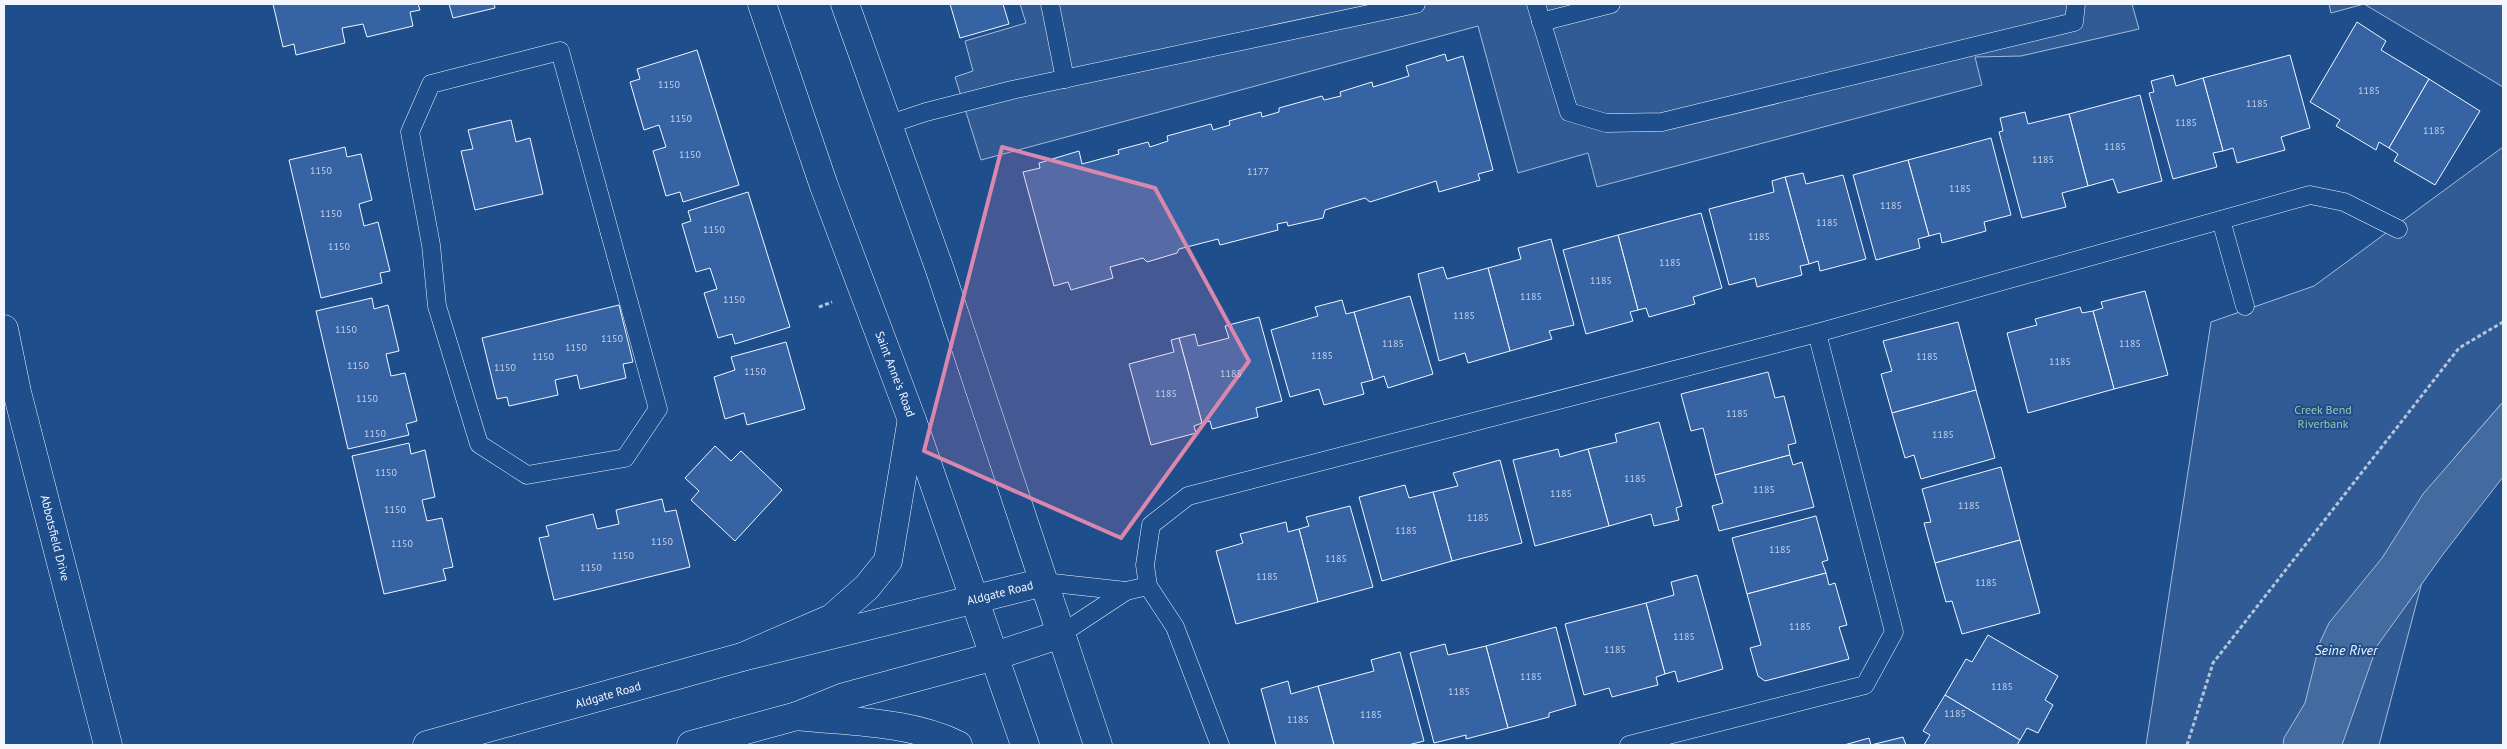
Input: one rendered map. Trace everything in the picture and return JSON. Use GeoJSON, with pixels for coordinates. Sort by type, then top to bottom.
{"type":"FeatureCollection","features":[{"type":"Feature","properties":{"kind":"main road","name":"Saint Anne's Road"},"geometry":{"type":"LineString","coordinates":[[762,4],[824,186],[912,420],[1025,745]]}},
{"type":"Feature","properties":{"kind":"main road"},"geometry":{"type":"LineString","coordinates":[[845,4],[940,270],[1098,745]]}},
{"type":"Feature","properties":{"kind":"main road","name":"Abbotsfield Drive"},"geometry":{"type":"LineString","coordinates":[[4,329],[10,393],[108,745]]}},
{"type":"Feature","properties":{"kind":"main road"},"geometry":{"type":"LineString","coordinates":[[742,657],[832,618],[867,587],[888,561],[912,420]]}},
{"type":"Feature","properties":{"kind":"main road","name":"Aldgate Road"},"geometry":{"type":"LineString","coordinates":[[427,745],[742,657],[1044,582]]}},
{"type":"Feature","properties":{"kind":"main road"},"geometry":{"type":"LineString","coordinates":[[691,745],[797,716],[844,697],[995,656],[1061,634]]}},
{"type":"Feature","properties":{"kind":"main road"},"geometry":{"type":"LineString","coordinates":[[797,716],[909,729],[943,738],[958,745]]}},
{"type":"Feature","properties":{"kind":"lane"},"geometry":{"type":"LineString","coordinates":[[1050,4],[1065,79]]}},
{"type":"Feature","properties":{"kind":"lane"},"geometry":{"type":"LineString","coordinates":[[887,125],[954,105],[1065,79],[1416,4]]}},
{"type":"Feature","properties":{"kind":"lane"},"geometry":{"type":"LineString","coordinates":[[1536,4],[1569,112],[1606,123],[1662,122],[2074,22],[2076,4]]}},
{"type":"Feature","properties":{"kind":"lane"},"geometry":{"type":"LineString","coordinates":[[1541,22],[1611,4]]}},
{"type":"Feature","properties":{"kind":"lane"},"geometry":{"type":"LineString","coordinates":[[560,51],[658,409],[625,458],[526,475],[479,444],[437,306],[431,245],[410,132],[431,84],[560,51]]}},
{"type":"Feature","properties":{"kind":"lane"},"geometry":{"type":"LineString","coordinates":[[1220,745],[1175,627],[1148,586],[1145,564],[1151,525],[1188,496],[1817,333],[2310,195],[2344,202],[2398,229]]}},
{"type":"Feature","properties":{"kind":"lane"},"geometry":{"type":"LineString","coordinates":[[2221,220],[2245,306]]}},
{"type":"Feature","properties":{"kind":"lane"},"geometry":{"type":"LineString","coordinates":[[1629,745],[1865,685],[1894,632],[1817,333]]}},
{"type":"Feature","properties":{"kind":"lane","name":"Aldgate Road"},"geometry":{"type":"LineString","coordinates":[[1044,582],[1126,591]]}},
{"type":"Feature","properties":{"kind":"lane"},"geometry":{"type":"LineString","coordinates":[[1061,634],[1126,591],[1148,586]]}},
{"type":"Feature","properties":{"kind":"path"},"geometry":{"type":"LineString","coordinates":[[819,307],[833,302]]}},
{"type":"Feature","properties":{"kind":"path"},"geometry":{"type":"LineString","coordinates":[[2187,745],[2213,663],[2459,348],[2503,322]]}},
{"type":"Feature","properties":{"kind":"highlighted area"},"geometry":{"type":"Polygon","coordinates":[[[1002,147],[1155,188],[1249,361],[1121,538],[924,451],[1002,147]]]}},
{"type":"Feature","properties":{"kind":"shaded area"},"geometry":{"type":"Polygon","coordinates":[[[1020,4],[2132,4],[2139,29],[2021,56],[1975,57],[1982,85],[1597,187],[1588,153],[1518,173],[1478,26],[981,160],[955,77],[973,71],[965,41],[1026,23],[1020,4]]]}},
{"type":"Feature","properties":{"kind":"shaded area"},"geometry":{"type":"Polygon","coordinates":[[[2329,4],[2364,4],[2331,13],[2329,4]]]}},
{"type":"Feature","properties":{"kind":"shaded area"},"geometry":{"type":"Polygon","coordinates":[[[2364,4],[2503,4],[2503,87],[2364,4]]]}},
{"type":"Feature","properties":{"kind":"shaded area","name":"Creek Bend Riverbank"},"geometry":{"type":"Polygon","coordinates":[[[2503,147],[2503,402],[2455,457],[2379,745],[2146,745],[2211,322],[2314,286],[2503,147]]]}},
{"type":"Feature","properties":{"kind":"water","name":"Seine River"},"geometry":{"type":"Polygon","coordinates":[[[2503,402],[2503,477],[2444,553],[2377,646],[2342,745],[2283,745],[2284,738],[2305,703],[2320,642],[2329,623],[2382,558],[2423,494],[2503,402]]]}},
{"type":"Feature","properties":{"kind":"building"},"geometry":{"type":"Polygon","coordinates":[[[273,4],[418,4],[420,10],[410,12],[413,26],[367,37],[363,24],[342,28],[345,43],[296,55],[294,44],[283,47],[273,4]]]}},
{"type":"Feature","properties":{"kind":"building"},"geometry":{"type":"Polygon","coordinates":[[[449,4],[494,4],[495,8],[453,18],[449,4]]]}},
{"type":"Feature","properties":{"kind":"building"},"geometry":{"type":"Polygon","coordinates":[[[950,4],[1003,4],[1009,24],[960,38],[950,4]]]}},
{"type":"Feature","properties":{"kind":"building"},"geometry":{"type":"Polygon","coordinates":[[[2357,22],[2386,41],[2381,50],[2429,79],[2389,148],[2379,142],[2376,150],[2336,126],[2340,120],[2310,102],[2357,22]]]}},
{"type":"Feature","properties":{"kind":"building"},"geometry":{"type":"Polygon","coordinates":[[[697,50],[739,185],[683,202],[680,192],[666,196],[653,151],[666,147],[659,125],[644,130],[630,82],[640,79],[637,69],[697,50]]]}},
{"type":"Feature","properties":{"kind":"building"},"geometry":{"type":"Polygon","coordinates":[[[1445,54],[1447,61],[1463,56],[1493,170],[1478,174],[1480,180],[1439,192],[1436,181],[1370,202],[1365,198],[1325,210],[1323,218],[1288,226],[1287,222],[1277,224],[1278,230],[1220,245],[1218,239],[1179,249],[1177,253],[1147,262],[1143,258],[1110,267],[1113,278],[1071,290],[1068,282],[1054,286],[1023,172],[1040,168],[1039,163],[1079,151],[1082,164],[1119,154],[1118,150],[1148,142],[1150,147],[1168,141],[1167,136],[1211,124],[1213,130],[1230,125],[1229,121],[1261,112],[1262,117],[1279,112],[1279,108],[1322,96],[1324,100],[1341,96],[1340,92],[1372,82],[1373,87],[1409,76],[1406,66],[1445,54]]]}},
{"type":"Feature","properties":{"kind":"building"},"geometry":{"type":"Polygon","coordinates":[[[2290,55],[2310,128],[2281,137],[2285,150],[2237,163],[2233,148],[2223,151],[2203,78],[2290,55]]]}},
{"type":"Feature","properties":{"kind":"building"},"geometry":{"type":"Polygon","coordinates":[[[2173,75],[2176,86],[2203,78],[2223,151],[2213,153],[2217,167],[2173,179],[2149,93],[2154,92],[2151,81],[2173,75]]]}},
{"type":"Feature","properties":{"kind":"building"},"geometry":{"type":"Polygon","coordinates":[[[2429,79],[2480,111],[2435,185],[2394,161],[2398,154],[2389,148],[2429,79]]]}},
{"type":"Feature","properties":{"kind":"building"},"geometry":{"type":"Polygon","coordinates":[[[2140,95],[2162,181],[2118,193],[2113,179],[2088,186],[2069,114],[2140,95]]]}},
{"type":"Feature","properties":{"kind":"building"},"geometry":{"type":"Polygon","coordinates":[[[2025,112],[2028,124],[2069,114],[2088,186],[2062,193],[2066,207],[2022,218],[1999,132],[2003,131],[2000,118],[2025,112]]]}},
{"type":"Feature","properties":{"kind":"building"},"geometry":{"type":"Polygon","coordinates":[[[511,120],[516,142],[530,138],[543,194],[475,210],[461,151],[473,149],[468,130],[511,120]]]}},
{"type":"Feature","properties":{"kind":"building"},"geometry":{"type":"Polygon","coordinates":[[[1991,138],[2011,215],[1984,222],[1986,231],[1942,243],[1940,233],[1929,236],[1908,160],[1991,138]]]}},
{"type":"Feature","properties":{"kind":"building"},"geometry":{"type":"Polygon","coordinates":[[[345,147],[347,157],[361,154],[372,200],[359,204],[364,226],[378,222],[390,271],[380,273],[382,283],[321,298],[289,160],[345,147]]]}},
{"type":"Feature","properties":{"kind":"building"},"geometry":{"type":"Polygon","coordinates":[[[1908,160],[1929,236],[1918,239],[1920,248],[1876,260],[1853,175],[1908,160]]]}},
{"type":"Feature","properties":{"kind":"building"},"geometry":{"type":"Polygon","coordinates":[[[1803,173],[1806,184],[1843,175],[1866,259],[1820,271],[1818,261],[1809,264],[1785,177],[1803,173]]]}},
{"type":"Feature","properties":{"kind":"building"},"geometry":{"type":"Polygon","coordinates":[[[1785,177],[1809,264],[1800,266],[1802,275],[1757,287],[1755,278],[1729,285],[1709,209],[1774,192],[1772,181],[1785,177]]]}},
{"type":"Feature","properties":{"kind":"building"},"geometry":{"type":"Polygon","coordinates":[[[748,192],[790,327],[735,344],[732,334],[718,338],[704,293],[717,289],[710,268],[696,272],[682,224],[691,221],[688,211],[748,192]]]}},
{"type":"Feature","properties":{"kind":"building"},"geometry":{"type":"Polygon","coordinates":[[[1701,213],[1722,288],[1693,297],[1695,304],[1649,317],[1646,308],[1638,310],[1618,235],[1701,213]]]}},
{"type":"Feature","properties":{"kind":"building"},"geometry":{"type":"Polygon","coordinates":[[[1618,235],[1638,310],[1630,312],[1633,321],[1586,334],[1563,250],[1618,235]]]}},
{"type":"Feature","properties":{"kind":"building"},"geometry":{"type":"Polygon","coordinates":[[[1551,239],[1574,325],[1549,331],[1552,339],[1510,351],[1488,268],[1521,259],[1518,248],[1551,239]]]}},
{"type":"Feature","properties":{"kind":"building"},"geometry":{"type":"Polygon","coordinates":[[[1443,267],[1447,279],[1488,268],[1510,351],[1468,363],[1465,353],[1439,361],[1418,274],[1443,267]]]}},
{"type":"Feature","properties":{"kind":"building"},"geometry":{"type":"Polygon","coordinates":[[[2145,291],[2168,375],[2114,389],[2093,311],[2103,308],[2101,302],[2145,291]]]}},
{"type":"Feature","properties":{"kind":"building"},"geometry":{"type":"Polygon","coordinates":[[[1410,296],[1433,374],[1388,388],[1384,376],[1373,380],[1354,312],[1410,296]]]}},
{"type":"Feature","properties":{"kind":"building"},"geometry":{"type":"Polygon","coordinates":[[[372,298],[374,309],[388,305],[399,351],[386,354],[391,376],[405,373],[417,421],[406,424],[409,435],[348,449],[316,311],[372,298]]]}},
{"type":"Feature","properties":{"kind":"building"},"geometry":{"type":"Polygon","coordinates":[[[1342,300],[1346,314],[1354,312],[1373,380],[1361,383],[1364,394],[1324,405],[1319,389],[1290,397],[1271,330],[1318,316],[1315,307],[1342,300]]]}},
{"type":"Feature","properties":{"kind":"building"},"geometry":{"type":"Polygon","coordinates":[[[619,305],[633,362],[623,364],[626,378],[580,389],[577,375],[555,380],[558,395],[509,406],[507,397],[497,399],[482,338],[619,305]]]}},
{"type":"Feature","properties":{"kind":"building"},"geometry":{"type":"Polygon","coordinates":[[[2080,307],[2082,313],[2093,311],[2114,389],[2028,413],[2007,333],[2037,325],[2035,319],[2080,307]]]}},
{"type":"Feature","properties":{"kind":"building"},"geometry":{"type":"Polygon","coordinates":[[[1259,317],[1282,401],[1256,408],[1258,417],[1212,429],[1210,421],[1202,423],[1179,338],[1195,334],[1198,346],[1229,338],[1225,326],[1259,317]]]}},
{"type":"Feature","properties":{"kind":"building"},"geometry":{"type":"Polygon","coordinates":[[[1958,322],[1976,390],[1892,413],[1881,374],[1892,371],[1883,341],[1958,322]]]}},
{"type":"Feature","properties":{"kind":"building"},"geometry":{"type":"Polygon","coordinates":[[[1179,338],[1202,423],[1194,426],[1196,433],[1151,445],[1129,364],[1174,352],[1171,340],[1179,338]]]}},
{"type":"Feature","properties":{"kind":"building"},"geometry":{"type":"Polygon","coordinates":[[[786,342],[805,409],[747,425],[744,413],[725,419],[714,377],[735,370],[731,357],[786,342]]]}},
{"type":"Feature","properties":{"kind":"building"},"geometry":{"type":"Polygon","coordinates":[[[1768,372],[1775,398],[1784,396],[1796,443],[1788,445],[1790,455],[1715,475],[1703,428],[1691,431],[1681,394],[1768,372]]]}},
{"type":"Feature","properties":{"kind":"building"},"geometry":{"type":"Polygon","coordinates":[[[1976,390],[1995,458],[1921,479],[1914,455],[1905,458],[1892,413],[1976,390]]]}},
{"type":"Feature","properties":{"kind":"building"},"geometry":{"type":"Polygon","coordinates":[[[1659,422],[1682,506],[1676,508],[1679,520],[1654,526],[1651,514],[1609,526],[1588,449],[1617,442],[1615,434],[1659,422]]]}},
{"type":"Feature","properties":{"kind":"building"},"geometry":{"type":"Polygon","coordinates":[[[409,443],[411,454],[425,450],[435,497],[422,500],[427,521],[442,518],[453,567],[443,569],[446,580],[384,594],[352,456],[409,443]]]}},
{"type":"Feature","properties":{"kind":"building"},"geometry":{"type":"Polygon","coordinates":[[[715,446],[731,461],[741,451],[782,490],[735,541],[691,500],[699,491],[685,478],[715,446]]]}},
{"type":"Feature","properties":{"kind":"building"},"geometry":{"type":"Polygon","coordinates":[[[1558,449],[1560,457],[1588,449],[1609,526],[1535,546],[1513,460],[1558,449]]]}},
{"type":"Feature","properties":{"kind":"building"},"geometry":{"type":"Polygon","coordinates":[[[1790,455],[1793,465],[1802,462],[1814,507],[1719,531],[1712,506],[1723,503],[1715,475],[1790,455]]]}},
{"type":"Feature","properties":{"kind":"building"},"geometry":{"type":"Polygon","coordinates":[[[1500,460],[1522,543],[1452,561],[1433,492],[1458,486],[1453,473],[1500,460]]]}},
{"type":"Feature","properties":{"kind":"building"},"geometry":{"type":"Polygon","coordinates":[[[2001,467],[2020,540],[1935,563],[1924,523],[1931,522],[1922,489],[2001,467]]]}},
{"type":"Feature","properties":{"kind":"building"},"geometry":{"type":"Polygon","coordinates":[[[1405,485],[1409,498],[1433,492],[1452,561],[1382,581],[1359,497],[1405,485]]]}},
{"type":"Feature","properties":{"kind":"building"},"geometry":{"type":"Polygon","coordinates":[[[662,499],[665,512],[676,510],[690,567],[554,600],[539,538],[549,536],[546,526],[593,514],[597,529],[619,524],[616,510],[662,499]]]}},
{"type":"Feature","properties":{"kind":"building"},"geometry":{"type":"Polygon","coordinates":[[[1350,506],[1373,587],[1318,602],[1299,529],[1309,526],[1306,517],[1350,506]]]}},
{"type":"Feature","properties":{"kind":"building"},"geometry":{"type":"Polygon","coordinates":[[[1816,516],[1828,560],[1822,562],[1826,573],[1747,594],[1732,538],[1816,516]]]}},
{"type":"Feature","properties":{"kind":"building"},"geometry":{"type":"Polygon","coordinates":[[[1286,522],[1288,532],[1299,529],[1318,602],[1236,624],[1216,551],[1243,543],[1240,534],[1286,522]]]}},
{"type":"Feature","properties":{"kind":"building"},"geometry":{"type":"Polygon","coordinates":[[[2020,540],[2040,613],[1962,634],[1952,601],[1946,602],[1935,563],[2020,540]]]}},
{"type":"Feature","properties":{"kind":"building"},"geometry":{"type":"Polygon","coordinates":[[[1826,573],[1829,585],[1835,583],[1847,625],[1839,627],[1849,659],[1765,681],[1758,676],[1750,648],[1761,645],[1747,594],[1826,573]]]}},
{"type":"Feature","properties":{"kind":"building"},"geometry":{"type":"Polygon","coordinates":[[[1697,575],[1723,669],[1678,682],[1675,671],[1665,674],[1646,603],[1674,595],[1671,582],[1697,575]]]}},
{"type":"Feature","properties":{"kind":"building"},"geometry":{"type":"Polygon","coordinates":[[[1646,603],[1665,674],[1656,677],[1658,685],[1612,697],[1609,688],[1584,695],[1565,624],[1646,603]]]}},
{"type":"Feature","properties":{"kind":"building"},"geometry":{"type":"Polygon","coordinates":[[[1556,627],[1576,705],[1549,713],[1549,717],[1508,728],[1486,646],[1556,627]]]}},
{"type":"Feature","properties":{"kind":"building"},"geometry":{"type":"Polygon","coordinates":[[[1988,635],[2058,676],[2045,700],[2053,705],[2038,733],[2027,728],[2020,740],[1945,695],[1966,659],[1972,662],[1988,635]]]}},
{"type":"Feature","properties":{"kind":"building"},"geometry":{"type":"Polygon","coordinates":[[[1445,644],[1448,655],[1486,646],[1508,728],[1466,739],[1466,735],[1434,743],[1410,653],[1445,644]]]}},
{"type":"Feature","properties":{"kind":"building"},"geometry":{"type":"Polygon","coordinates":[[[1400,652],[1424,741],[1408,745],[1334,745],[1318,686],[1374,671],[1371,660],[1400,652]]]}},
{"type":"Feature","properties":{"kind":"building"},"geometry":{"type":"Polygon","coordinates":[[[1288,681],[1291,694],[1318,686],[1334,745],[1276,745],[1261,689],[1288,681]]]}},
{"type":"Feature","properties":{"kind":"building"},"geometry":{"type":"Polygon","coordinates":[[[1945,695],[2020,740],[2017,745],[1924,745],[1930,735],[1923,731],[1945,695]]]}},
{"type":"Feature","properties":{"kind":"building"},"geometry":{"type":"Polygon","coordinates":[[[1903,737],[1906,745],[1871,745],[1903,737]]]}},
{"type":"Feature","properties":{"kind":"building"},"geometry":{"type":"Polygon","coordinates":[[[1869,738],[1871,745],[1844,745],[1869,738]]]}}]}
